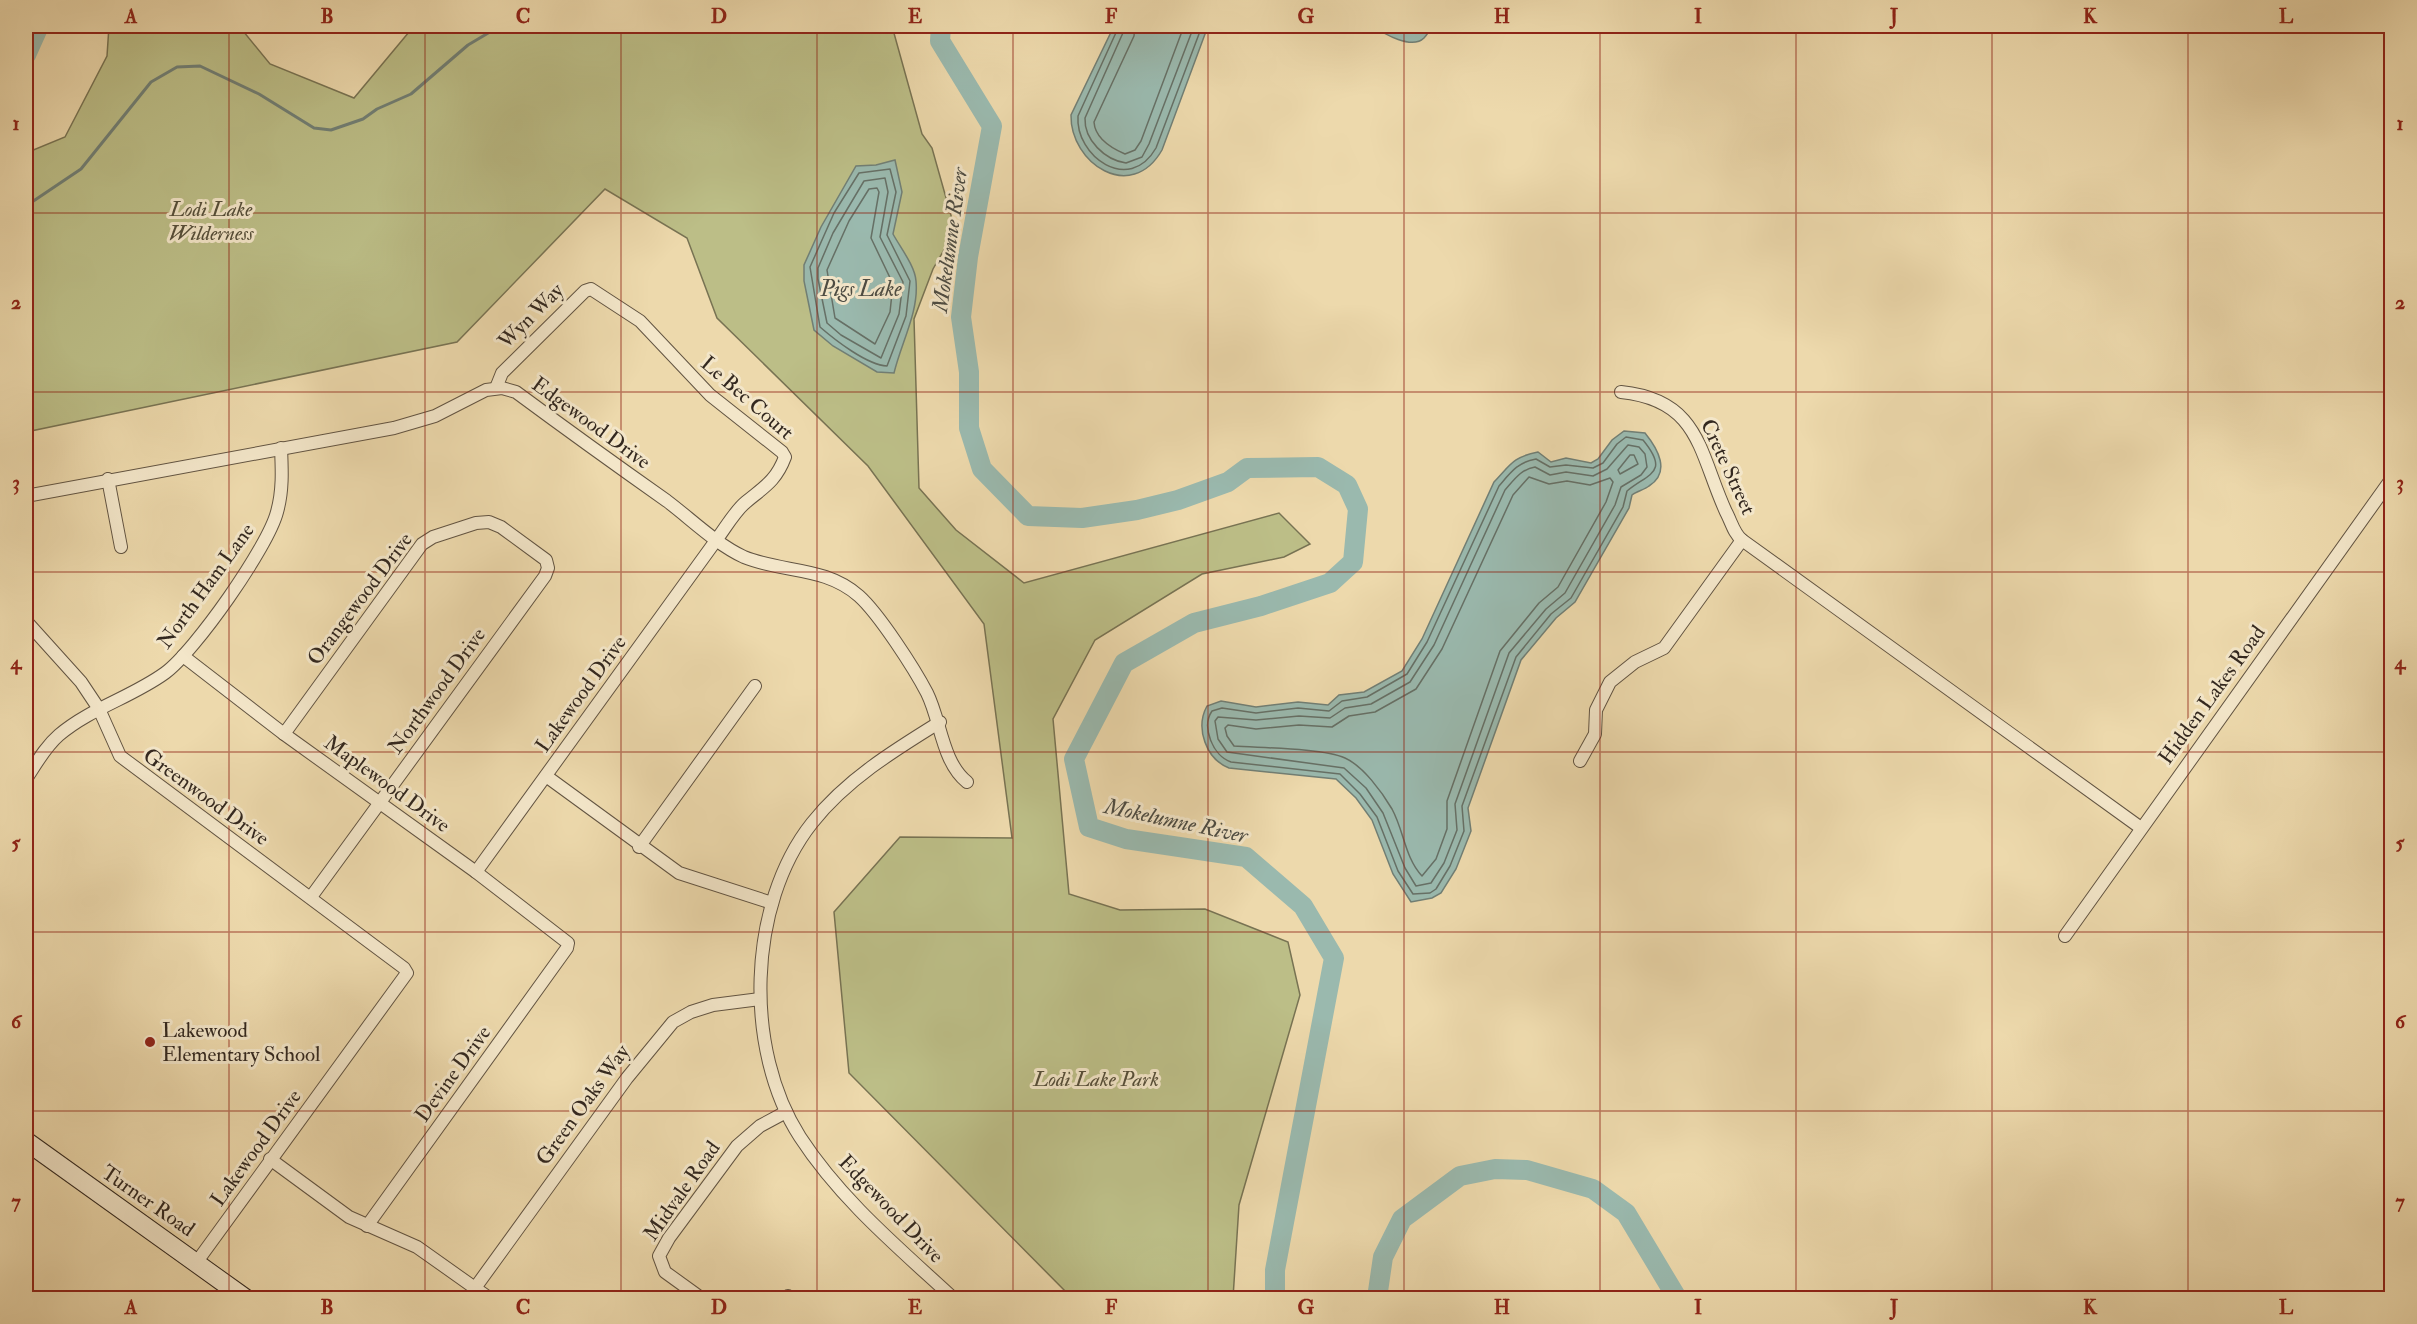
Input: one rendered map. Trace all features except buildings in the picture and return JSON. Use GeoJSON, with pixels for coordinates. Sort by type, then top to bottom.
{"type":"FeatureCollection","features":[{"type":"Feature","properties":{"kind":"main road","name":"Turner Road"},"geometry":{"type":"LineString","coordinates":[[26,1141],[245,1299]]}},
{"type":"Feature","properties":{"kind":"street","name":"Wyn Way"},"geometry":{"type":"LineString","coordinates":[[496,388],[502,373],[585,291],[591,289],[604,296]]}},
{"type":"Feature","properties":{"kind":"street","name":"Le Bec Court"},"geometry":{"type":"LineString","coordinates":[[604,296],[640,321],[710,395],[783,452],[785,458],[781,468],[764,491],[745,503],[717,539]]}},
{"type":"Feature","properties":{"kind":"street","name":"Edgewood Drive"},"geometry":{"type":"LineString","coordinates":[[26,496],[108,479],[394,428],[435,416],[486,390],[496,388],[516,392],[743,556],[822,574],[842,584],[858,596],[872,610],[926,692],[940,723],[952,765],[957,774],[967,782]]}},
{"type":"Feature","properties":{"kind":"street","name":"Crete Street"},"geometry":{"type":"LineString","coordinates":[[1622,392],[1642,394],[1662,402],[1681,415],[1694,430],[1717,490],[1742,540],[2141,828]]}},
{"type":"Feature","properties":{"kind":"street","name":"North Ham Lane"},"geometry":{"type":"LineString","coordinates":[[26,779],[58,736],[99,709],[166,672],[183,656],[255,558],[271,530],[282,485],[281,448]]}},
{"type":"Feature","properties":{"kind":"street","name":"Hidden Lakes Road"},"geometry":{"type":"LineString","coordinates":[[2065,936],[2391,478]]}},
{"type":"Feature","properties":{"kind":"street"},"geometry":{"type":"LineString","coordinates":[[108,479],[121,547]]}},
{"type":"Feature","properties":{"kind":"street","name":"Orangewood Drive"},"geometry":{"type":"LineString","coordinates":[[284,734],[422,544],[433,537],[476,523],[489,522],[501,527],[548,563]]}},
{"type":"Feature","properties":{"kind":"street","name":"Lakewood Drive"},"geometry":{"type":"LineString","coordinates":[[477,872],[717,539]]}},
{"type":"Feature","properties":{"kind":"street"},"geometry":{"type":"LineString","coordinates":[[1580,761],[1595,734],[1596,711],[1610,682],[1635,662],[1664,648],[1742,540]]}},
{"type":"Feature","properties":{"kind":"street","name":"Northwood Drive"},"geometry":{"type":"LineString","coordinates":[[311,897],[545,576],[548,563]]}},
{"type":"Feature","properties":{"kind":"street","name":"Greenwood Drive"},"geometry":{"type":"LineString","coordinates":[[26,621],[81,682],[99,709],[113,746],[126,762],[404,968]]}},
{"type":"Feature","properties":{"kind":"street","name":"Maplewood Drive"},"geometry":{"type":"LineString","coordinates":[[183,656],[284,734],[477,872],[568,943]]}},
{"type":"Feature","properties":{"kind":"street"},"geometry":{"type":"LineString","coordinates":[[639,847],[755,686]]}},
{"type":"Feature","properties":{"kind":"street","name":"Edgewood Drive"},"geometry":{"type":"LineString","coordinates":[[940,723],[884,757],[838,794],[811,824],[791,854],[772,903],[762,956],[760,999],[763,1032],[774,1078],[786,1112],[799,1136],[843,1192],[953,1299]]}},
{"type":"Feature","properties":{"kind":"street"},"geometry":{"type":"LineString","coordinates":[[546,776],[639,847],[679,873],[772,903]]}},
{"type":"Feature","properties":{"kind":"street","name":"Devine Drive"},"geometry":{"type":"LineString","coordinates":[[367,1226],[567,948],[568,943]]}},
{"type":"Feature","properties":{"kind":"street","name":"Lakewood Drive"},"geometry":{"type":"LineString","coordinates":[[196,1263],[407,972],[404,968]]}},
{"type":"Feature","properties":{"kind":"street","name":"Green Oaks Way"},"geometry":{"type":"LineString","coordinates":[[475,1288],[634,1069],[673,1022],[691,1012],[713,1005],[760,999]]}},
{"type":"Feature","properties":{"kind":"street","name":"Midvale Road"},"geometry":{"type":"LineString","coordinates":[[701,1299],[665,1272],[659,1256],[669,1238],[737,1146],[760,1126],[786,1112]]}},
{"type":"Feature","properties":{"kind":"street"},"geometry":{"type":"LineString","coordinates":[[270,1159],[349,1217],[417,1247],[489,1299]]}},
{"type":"Feature","properties":{"kind":"green space","name":"Lodi Lake Park"},"geometry":{"type":"Polygon","coordinates":[[[109,26],[239,26],[270,64],[354,98],[414,26],[892,26],[922,134],[932,148],[952,219],[949,227],[952,236],[933,269],[914,319],[919,488],[956,530],[1024,583],[1279,513],[1310,544],[1284,557],[1202,574],[1095,640],[1053,719],[1069,894],[1120,910],[1205,909],[1288,942],[1300,995],[1239,1205],[1233,1298],[1072,1298],[849,1073],[834,912],[900,837],[1012,838],[984,624],[868,466],[717,318],[687,238],[605,189],[457,342],[26,432],[26,153],[65,137],[107,56],[109,26]]]}},
{"type":"Feature","properties":{"kind":"water"},"geometry":{"type":"Polygon","coordinates":[[[1114,26],[1208,26],[1162,150],[1149,166],[1135,174],[1119,175],[1104,171],[1080,148],[1073,132],[1071,115],[1114,26]]]}},
{"type":"Feature","properties":{"kind":"water"},"geometry":{"type":"Polygon","coordinates":[[[1373,26],[1433,26],[1419,41],[1405,42],[1373,26]]]}},
{"type":"Feature","properties":{"kind":"water","name":"Pigs Lake"},"geometry":{"type":"Polygon","coordinates":[[[895,160],[902,192],[893,234],[913,269],[916,293],[912,316],[894,373],[877,372],[833,346],[814,330],[804,281],[804,265],[821,227],[856,166],[876,165],[895,160]]]}},
{"type":"Feature","properties":{"kind":"water"},"geometry":{"type":"Polygon","coordinates":[[[1624,431],[1645,433],[1658,453],[1661,467],[1659,474],[1649,486],[1632,495],[1629,508],[1575,602],[1556,618],[1521,660],[1468,808],[1471,831],[1456,869],[1441,893],[1432,898],[1411,902],[1393,874],[1372,820],[1356,798],[1336,779],[1229,768],[1214,758],[1203,733],[1202,724],[1207,706],[1221,701],[1256,707],[1298,702],[1328,705],[1339,695],[1364,692],[1402,671],[1422,639],[1494,482],[1505,470],[1518,459],[1538,452],[1551,462],[1566,458],[1591,463],[1598,459],[1612,440],[1624,431]]]}},
{"type":"Feature","properties":{"kind":"waterway","name":"Mokelumne River"},"geometry":{"type":"LineString","coordinates":[[26,55],[39,26]]}},
{"type":"Feature","properties":{"kind":"waterway"},"geometry":{"type":"LineString","coordinates":[[26,206],[81,169],[151,82],[177,67],[200,66],[259,94],[314,128],[331,130],[363,119],[377,109],[411,94],[468,45],[500,26]]}},
{"type":"Feature","properties":{"kind":"waterway","name":"Mokelumne River"},"geometry":{"type":"LineString","coordinates":[[941,26],[940,41],[992,126],[968,257],[961,317],[969,372],[969,428],[982,469],[1028,516],[1082,518],[1137,510],[1178,500],[1228,482],[1247,468],[1318,467],[1347,485],[1358,509],[1353,562],[1330,583],[1261,606],[1194,623],[1124,663],[1074,759],[1089,827],[1126,839],[1246,857],[1303,906],[1334,958],[1275,1270],[1275,1298]]}},
{"type":"Feature","properties":{"kind":"waterway","name":"Mokelumne River"},"geometry":{"type":"LineString","coordinates":[[1377,1298],[1383,1257],[1402,1219],[1460,1176],[1495,1169],[1527,1170],[1593,1189],[1626,1213],[1677,1298]]}},
{"type":"Feature","properties":{"kind":"place","name":"Lakewood Elementary School"},"geometry":{"type":"Point","coordinates":[150,1042]}},
{"type":"Feature","properties":{"kind":"park label","name":"Lodi Lake Wilderness"},"geometry":{"type":"Point","coordinates":[211,221]}}]}
